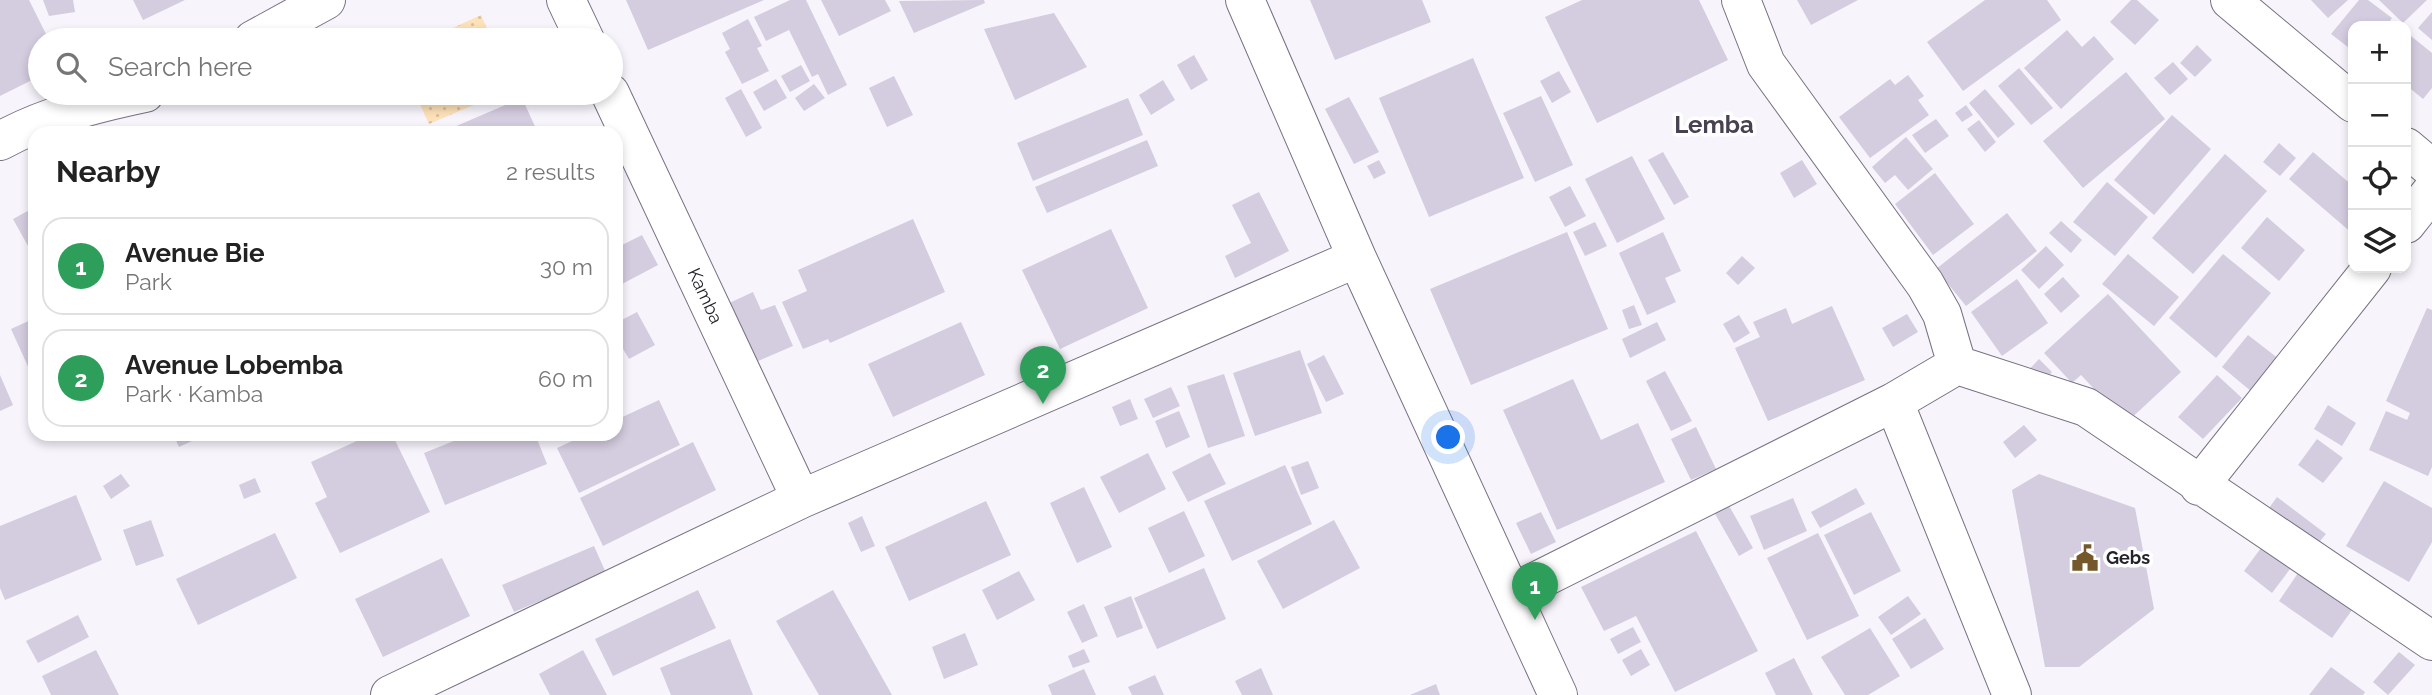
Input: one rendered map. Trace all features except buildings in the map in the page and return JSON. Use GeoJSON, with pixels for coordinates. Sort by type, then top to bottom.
{"type":"FeatureCollection","features":[{"type":"Feature","properties":{"kind":"street"},"geometry":{"type":"LineString","coordinates":[[275,28],[326,0]]}},
{"type":"Feature","properties":{"kind":"street"},"geometry":{"type":"LineString","coordinates":[[566,0],[579,28]]}},
{"type":"Feature","properties":{"kind":"street"},"geometry":{"type":"LineString","coordinates":[[1245,0],[1357,258],[1558,695]]}},
{"type":"Feature","properties":{"kind":"street"},"geometry":{"type":"LineString","coordinates":[[1741,0],[1766,64],[1870,205],[1942,314],[1957,365]]}},
{"type":"Feature","properties":{"kind":"street"},"geometry":{"type":"LineString","coordinates":[[2230,0],[2348,99]]}},
{"type":"Feature","properties":{"kind":"street"},"geometry":{"type":"LineString","coordinates":[[29,126],[89,105]]}},
{"type":"Feature","properties":{"kind":"street","name":"Kamba"},"geometry":{"type":"LineString","coordinates":[[616,105],[801,499]]}},
{"type":"Feature","properties":{"kind":"street"},"geometry":{"type":"LineString","coordinates":[[0,141],[28,127]]}},
{"type":"Feature","properties":{"kind":"street"},"geometry":{"type":"LineString","coordinates":[[2411,151],[2432,169]]}},
{"type":"Feature","properties":{"kind":"street"},"geometry":{"type":"LineString","coordinates":[[2411,218],[2432,191]]}},
{"type":"Feature","properties":{"kind":"street"},"geometry":{"type":"LineString","coordinates":[[390,695],[801,499],[1357,258]]}},
{"type":"Feature","properties":{"kind":"street"},"geometry":{"type":"LineString","coordinates":[[2199,486],[2368,273]]}},
{"type":"Feature","properties":{"kind":"street"},"geometry":{"type":"LineString","coordinates":[[1513,593],[1894,402],[1957,365],[2085,407],[2432,641]]}},
{"type":"Feature","properties":{"kind":"street"},"geometry":{"type":"LineString","coordinates":[[1894,402],[2012,695]]}},
{"type":"Feature","properties":{"kind":"shaded area"},"geometry":{"type":"Polygon","coordinates":[[[481,15],[487,28],[453,28],[481,15]]]}},
{"type":"Feature","properties":{"kind":"shaded area"},"geometry":{"type":"Polygon","coordinates":[[[420,105],[474,105],[429,124],[420,105]]]}},
{"type":"Feature","properties":{"kind":"place","name":"Avenue Lobemba"},"geometry":{"type":"Point","coordinates":[1043,404]}},
{"type":"Feature","properties":{"kind":"place","name":"Gebs"},"geometry":{"type":"Point","coordinates":[2085,558]}},
{"type":"Feature","properties":{"kind":"place","name":"Avenue Bie"},"geometry":{"type":"Point","coordinates":[1535,620]}},
{"type":"Feature","properties":{"kind":"district","name":"Lemba"},"geometry":{"type":"Point","coordinates":[1714,125]}}]}
